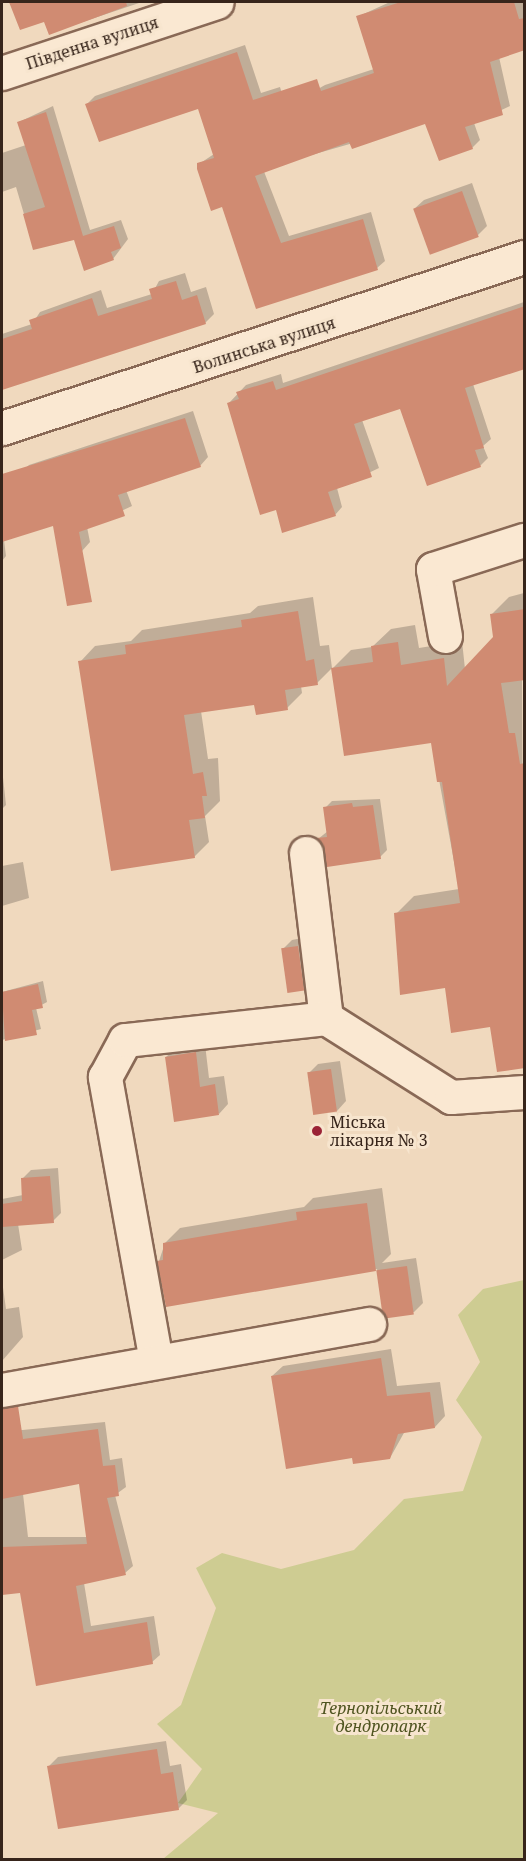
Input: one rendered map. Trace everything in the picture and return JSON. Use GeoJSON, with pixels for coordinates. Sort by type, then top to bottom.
{"type":"FeatureCollection","features":[{"type":"Feature","properties":{"kind":"street","name":"Південна вулиця"},"geometry":{"type":"LineString","coordinates":[[2,73],[217,2]]}},
{"type":"Feature","properties":{"kind":"street","name":"Волинська вулиця"},"geometry":{"type":"LineString","coordinates":[[2,428],[525,257]]}},
{"type":"Feature","properties":{"kind":"street"},"geometry":{"type":"LineString","coordinates":[[445,636],[433,569],[525,540]]}},
{"type":"Feature","properties":{"kind":"street"},"geometry":{"type":"LineString","coordinates":[[306,853],[326,1018]]}},
{"type":"Feature","properties":{"kind":"street"},"geometry":{"type":"LineString","coordinates":[[156,1361],[105,1077],[125,1040],[326,1018],[451,1097],[525,1092]]}},
{"type":"Feature","properties":{"kind":"street"},"geometry":{"type":"LineString","coordinates":[[2,1390],[369,1324]]}},
{"type":"Feature","properties":{"kind":"green space","name":"Тернопільський дендропарк"},"geometry":{"type":"Polygon","coordinates":[[[524,1280],[524,1859],[163,1859],[218,1813],[178,1803],[202,1769],[157,1724],[181,1705],[216,1608],[196,1568],[222,1553],[281,1569],[354,1550],[404,1499],[463,1491],[482,1437],[456,1400],[480,1362],[458,1315],[483,1289],[524,1280]]]}},
{"type":"Feature","properties":{"kind":"building"},"geometry":{"type":"Polygon","coordinates":[[[9,2],[126,2],[127,6],[49,35],[44,22],[20,30],[9,2]]]}},
{"type":"Feature","properties":{"kind":"building"},"geometry":{"type":"Polygon","coordinates":[[[401,2],[514,2],[519,19],[525,18],[525,50],[490,62],[503,115],[465,127],[473,149],[439,161],[425,124],[352,149],[349,142],[255,176],[281,243],[363,219],[378,270],[256,309],[222,207],[211,211],[197,169],[197,163],[214,158],[198,109],[99,142],[85,104],[237,52],[253,100],[317,79],[321,91],[374,73],[356,16],[401,2]]]}},
{"type":"Feature","properties":{"kind":"building"},"geometry":{"type":"Polygon","coordinates":[[[46,112],[83,236],[114,226],[121,248],[111,252],[114,260],[84,271],[74,240],[33,250],[23,214],[45,207],[17,122],[46,112]]]}},
{"type":"Feature","properties":{"kind":"building"},"geometry":{"type":"Polygon","coordinates":[[[462,191],[479,237],[430,255],[413,209],[462,191]]]}},
{"type":"Feature","properties":{"kind":"building"},"geometry":{"type":"Polygon","coordinates":[[[176,281],[182,300],[197,295],[206,324],[2,390],[2,339],[32,329],[29,320],[92,298],[98,316],[152,299],[149,289],[176,281]]]}},
{"type":"Feature","properties":{"kind":"building"},"geometry":{"type":"Polygon","coordinates":[[[525,306],[525,369],[465,388],[484,448],[475,450],[481,467],[427,486],[400,409],[354,424],[372,477],[328,492],[336,516],[282,533],[276,510],[260,515],[227,403],[239,399],[236,392],[273,381],[276,390],[525,306]]]}},
{"type":"Feature","properties":{"kind":"building"},"geometry":{"type":"Polygon","coordinates":[[[185,418],[201,467],[118,495],[125,516],[79,532],[92,602],[67,606],[53,526],[2,542],[2,474],[185,418]]]}},
{"type":"Feature","properties":{"kind":"building"},"geometry":{"type":"Polygon","coordinates":[[[525,609],[525,680],[501,683],[509,733],[515,733],[520,764],[525,763],[525,1068],[497,1072],[490,1027],[451,1033],[445,988],[400,995],[394,913],[460,903],[442,782],[437,782],[431,743],[344,756],[331,668],[373,662],[371,646],[398,642],[401,665],[444,658],[447,686],[493,637],[490,614],[525,609]]]}},
{"type":"Feature","properties":{"kind":"building"},"geometry":{"type":"Polygon","coordinates":[[[298,611],[306,661],[314,659],[318,685],[285,690],[288,710],[256,715],[254,705],[184,715],[193,774],[203,772],[207,796],[202,796],[205,818],[189,820],[195,858],[111,871],[78,661],[126,654],[125,645],[242,627],[241,620],[298,611]]]}},
{"type":"Feature","properties":{"kind":"building"},"geometry":{"type":"Polygon","coordinates":[[[352,803],[353,807],[373,805],[381,859],[327,867],[317,838],[327,837],[323,807],[352,803]]]}},
{"type":"Feature","properties":{"kind":"building"},"geometry":{"type":"Polygon","coordinates":[[[298,946],[304,991],[287,993],[281,948],[298,946]]]}},
{"type":"Feature","properties":{"kind":"building"},"geometry":{"type":"Polygon","coordinates":[[[38,984],[43,1008],[32,1010],[37,1035],[5,1041],[2,992],[38,984]]]}},
{"type":"Feature","properties":{"kind":"building"},"geometry":{"type":"Polygon","coordinates":[[[196,1052],[200,1087],[215,1084],[219,1115],[174,1122],[165,1057],[196,1052]]]}},
{"type":"Feature","properties":{"kind":"building"},"geometry":{"type":"Polygon","coordinates":[[[331,1069],[337,1112],[313,1115],[307,1072],[331,1069]]]}},
{"type":"Feature","properties":{"kind":"building"},"geometry":{"type":"Polygon","coordinates":[[[50,1176],[54,1223],[2,1227],[2,1204],[22,1201],[21,1178],[50,1176]]]}},
{"type":"Feature","properties":{"kind":"building"},"geometry":{"type":"Polygon","coordinates":[[[367,1203],[376,1271],[166,1307],[157,1261],[163,1260],[163,1243],[297,1220],[296,1212],[367,1203]]]}},
{"type":"Feature","properties":{"kind":"building"},"geometry":{"type":"Polygon","coordinates":[[[407,1266],[414,1315],[383,1319],[376,1270],[407,1266]]]}},
{"type":"Feature","properties":{"kind":"building"},"geometry":{"type":"Polygon","coordinates":[[[381,1358],[387,1396],[430,1392],[435,1428],[398,1434],[390,1459],[353,1464],[352,1458],[286,1469],[271,1376],[381,1358]]]}},
{"type":"Feature","properties":{"kind":"building"},"geometry":{"type":"Polygon","coordinates":[[[18,1406],[23,1439],[98,1429],[103,1466],[115,1465],[119,1496],[107,1498],[126,1575],[76,1586],[84,1633],[147,1622],[153,1664],[36,1686],[20,1593],[2,1595],[2,1547],[87,1544],[79,1484],[2,1499],[2,1408],[18,1406]]]}},
{"type":"Feature","properties":{"kind":"building"},"geometry":{"type":"Polygon","coordinates":[[[157,1749],[161,1774],[173,1772],[179,1810],[58,1829],[47,1766],[157,1749]]]}},
{"type":"Feature","properties":{"kind":"place","name":"Міська лікарня № 3"},"geometry":{"type":"Point","coordinates":[317,1131]}}]}
